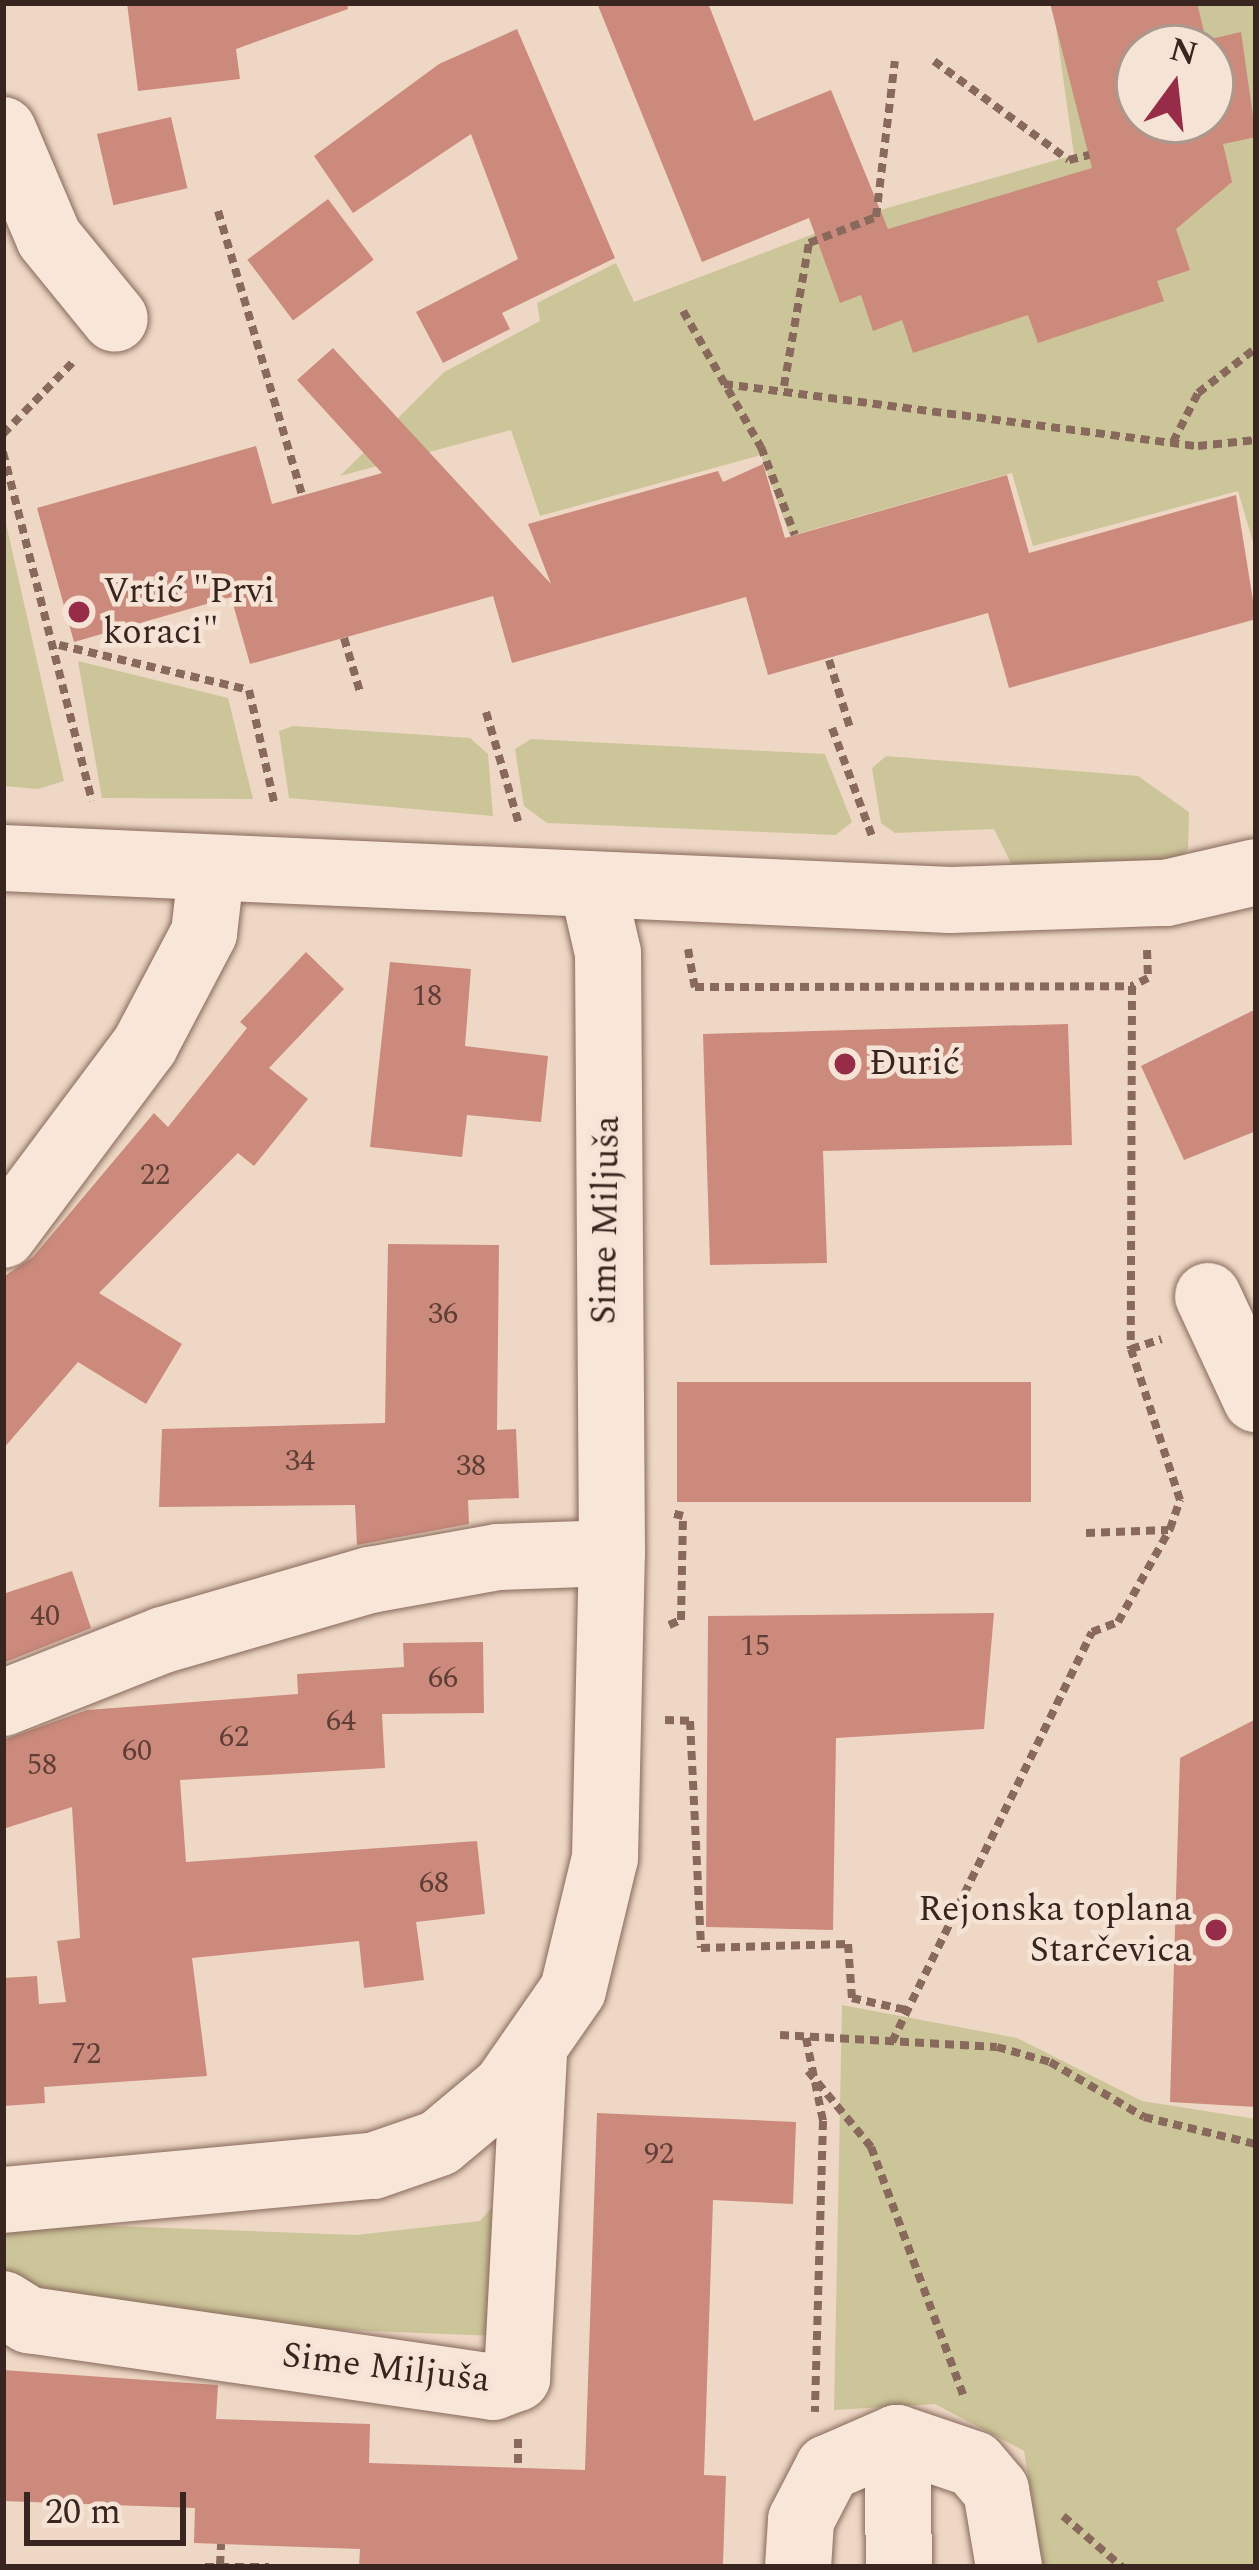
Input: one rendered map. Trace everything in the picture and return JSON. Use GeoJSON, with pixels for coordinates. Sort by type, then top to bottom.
{"type":"FeatureCollection","features":[{"type":"Feature","properties":{"kind":"street"},"geometry":{"type":"LineString","coordinates":[[3,130],[49,238],[115,320]]}},
{"type":"Feature","properties":{"kind":"street"},"geometry":{"type":"LineString","coordinates":[[3,858],[212,873],[950,900],[1166,893],[1256,872]]}},
{"type":"Feature","properties":{"kind":"street"},"geometry":{"type":"LineString","coordinates":[[3,1235],[145,1045],[204,932],[212,873]]}},
{"type":"Feature","properties":{"kind":"street","name":"Sime Miljuša"},"geometry":{"type":"LineString","coordinates":[[3,2200],[373,2166],[475,2118],[535,2049],[595,1930],[612,1553],[608,953],[593,889]]}},
{"type":"Feature","properties":{"kind":"street"},"geometry":{"type":"LineString","coordinates":[[1214,1308],[1256,1400]]}},
{"type":"Feature","properties":{"kind":"street"},"geometry":{"type":"LineString","coordinates":[[3,1703],[164,1640],[370,1580],[498,1557],[612,1553]]}},
{"type":"Feature","properties":{"kind":"street","name":"Sime Miljuša"},"geometry":{"type":"LineString","coordinates":[[3,2304],[29,2320],[295,2359],[494,2387],[517,2378],[535,2049]]}},
{"type":"Feature","properties":{"kind":"street"},"geometry":{"type":"LineString","coordinates":[[898,2438],[899,2567]]}},
{"type":"Feature","properties":{"kind":"street"},"geometry":{"type":"LineString","coordinates":[[798,2567],[801,2520],[828,2468],[898,2438],[974,2464],[996,2490],[1029,2546]]}},
{"type":"Feature","properties":{"kind":"path"},"geometry":{"type":"LineString","coordinates":[[784,386],[809,243],[876,218],[896,61]]}},
{"type":"Feature","properties":{"kind":"path"},"geometry":{"type":"LineString","coordinates":[[934,61],[1069,160],[1089,155]]}},
{"type":"Feature","properties":{"kind":"path"},"geometry":{"type":"LineString","coordinates":[[218,211],[302,495]]}},
{"type":"Feature","properties":{"kind":"path"},"geometry":{"type":"LineString","coordinates":[[683,311],[724,384],[795,535]]}},
{"type":"Feature","properties":{"kind":"path"},"geometry":{"type":"LineString","coordinates":[[3,434],[115,320]]}},
{"type":"Feature","properties":{"kind":"path"},"geometry":{"type":"LineString","coordinates":[[1173,442],[1198,393],[1256,348]]}},
{"type":"Feature","properties":{"kind":"path"},"geometry":{"type":"LineString","coordinates":[[724,384],[784,386],[1173,442],[1256,440]]}},
{"type":"Feature","properties":{"kind":"path"},"geometry":{"type":"LineString","coordinates":[[3,452],[59,645],[92,801]]}},
{"type":"Feature","properties":{"kind":"path"},"geometry":{"type":"LineString","coordinates":[[344,638],[361,695]]}},
{"type":"Feature","properties":{"kind":"path"},"geometry":{"type":"LineString","coordinates":[[59,645],[249,690],[275,806]]}},
{"type":"Feature","properties":{"kind":"path"},"geometry":{"type":"LineString","coordinates":[[829,660],[851,731]]}},
{"type":"Feature","properties":{"kind":"path"},"geometry":{"type":"LineString","coordinates":[[486,712],[518,821]]}},
{"type":"Feature","properties":{"kind":"path"},"geometry":{"type":"LineString","coordinates":[[832,728],[875,845]]}},
{"type":"Feature","properties":{"kind":"path"},"geometry":{"type":"LineString","coordinates":[[892,2042],[1092,1632],[1118,1622],[1170,1529],[1180,1500],[1131,1349],[1132,986],[1148,978],[1150,935]]}},
{"type":"Feature","properties":{"kind":"path"},"geometry":{"type":"LineString","coordinates":[[1131,1349],[1214,1308]]}},
{"type":"Feature","properties":{"kind":"path"},"geometry":{"type":"LineString","coordinates":[[660,1493],[666,1512],[683,1516],[681,1620],[662,1637]]}},
{"type":"Feature","properties":{"kind":"path"},"geometry":{"type":"LineString","coordinates":[[1086,1533],[1170,1529]]}},
{"type":"Feature","properties":{"kind":"path"},"geometry":{"type":"LineString","coordinates":[[664,1700],[665,1720],[690,1721],[701,1948],[848,1944],[852,1998],[906,2010]]}},
{"type":"Feature","properties":{"kind":"path"},"geometry":{"type":"LineString","coordinates":[[780,2036],[892,2042],[1050,2062],[1144,2117],[1256,2144]]}},
{"type":"Feature","properties":{"kind":"path"},"geometry":{"type":"LineString","coordinates":[[806,2038],[808,2071],[824,2121],[814,2439]]}},
{"type":"Feature","properties":{"kind":"path"},"geometry":{"type":"LineString","coordinates":[[808,2071],[871,2147],[918,2292],[976,2415]]}},
{"type":"Feature","properties":{"kind":"path"},"geometry":{"type":"LineString","coordinates":[[1029,2546],[1044,2503]]}},
{"type":"Feature","properties":{"kind":"path"},"geometry":{"type":"LineString","coordinates":[[220,2565],[221,2544]]}},
{"type":"Feature","properties":{"kind":"path"},"geometry":{"type":"LineString","coordinates":[[205,2567],[269,2567]]}},
{"type":"Feature","properties":{"kind":"shaded area"},"geometry":{"type":"Polygon","coordinates":[[[1256,5],[1256,552],[1238,491],[1033,546],[1012,473],[790,536],[761,455],[540,516],[511,430],[340,476],[444,372],[540,321],[537,303],[616,263],[634,302],[866,214],[1074,155],[1053,6],[1256,5]]]}},
{"type":"Feature","properties":{"kind":"shaded area"},"geometry":{"type":"Polygon","coordinates":[[[3,510],[64,781],[38,789],[3,786],[3,510]]]}},
{"type":"Feature","properties":{"kind":"shaded area"},"geometry":{"type":"Polygon","coordinates":[[[78,661],[228,698],[253,799],[102,798],[78,661]]]}},
{"type":"Feature","properties":{"kind":"shaded area"},"geometry":{"type":"Polygon","coordinates":[[[293,726],[470,738],[488,754],[493,816],[289,798],[279,731],[293,726]]]}},
{"type":"Feature","properties":{"kind":"shaded area"},"geometry":{"type":"Polygon","coordinates":[[[531,739],[825,754],[852,822],[836,835],[547,823],[524,806],[515,749],[531,739]]]}},
{"type":"Feature","properties":{"kind":"shaded area"},"geometry":{"type":"Polygon","coordinates":[[[886,756],[1138,776],[1189,812],[1188,849],[1177,864],[1014,869],[994,829],[895,833],[881,823],[872,768],[886,756]]]}},
{"type":"Feature","properties":{"kind":"shaded area"},"geometry":{"type":"Polygon","coordinates":[[[842,2005],[1017,2038],[1142,2101],[1256,2119],[1256,2567],[1043,2567],[1024,2451],[935,2404],[834,2410],[842,2005]]]}},
{"type":"Feature","properties":{"kind":"shaded area"},"geometry":{"type":"Polygon","coordinates":[[[521,2175],[495,2336],[29,2317],[3,2296],[3,2222],[356,2235],[480,2221],[521,2175]]]}},
{"type":"Feature","properties":{"kind":"building"},"geometry":{"type":"Polygon","coordinates":[[[127,3],[347,3],[348,9],[236,49],[240,79],[138,91],[127,3]]]}},
{"type":"Feature","properties":{"kind":"building"},"geometry":{"type":"Polygon","coordinates":[[[597,3],[708,3],[754,121],[831,90],[888,229],[1092,168],[1050,3],[1197,3],[1202,24],[1115,24],[1115,144],[1223,144],[1232,182],[1176,229],[1190,270],[1157,281],[1164,301],[1038,343],[1028,315],[913,353],[902,320],[873,331],[861,295],[840,303],[809,218],[702,262],[597,3]]]}},
{"type":"Feature","properties":{"kind":"building"},"geometry":{"type":"Polygon","coordinates":[[[517,29],[615,258],[502,313],[510,329],[443,363],[416,312],[518,259],[471,134],[353,213],[314,156],[439,64],[517,29]]]}},
{"type":"Feature","properties":{"kind":"building"},"geometry":{"type":"Polygon","coordinates":[[[1241,32],[1256,137],[1235,141],[1235,33],[1241,32]]]}},
{"type":"Feature","properties":{"kind":"building"},"geometry":{"type":"Polygon","coordinates":[[[171,117],[187,188],[113,205],[97,134],[171,117]]]}},
{"type":"Feature","properties":{"kind":"building"},"geometry":{"type":"Polygon","coordinates":[[[328,199],[374,260],[293,320],[247,260],[328,199]]]}},
{"type":"Feature","properties":{"kind":"building"},"geometry":{"type":"Polygon","coordinates":[[[333,348],[551,584],[528,524],[718,471],[723,482],[763,464],[785,538],[1007,475],[1029,553],[1236,495],[1256,619],[1009,688],[988,613],[768,675],[746,597],[512,663],[493,596],[250,664],[231,597],[74,642],[37,508],[256,446],[272,504],[382,473],[297,380],[333,348]]]}},
{"type":"Feature","properties":{"kind":"building"},"geometry":{"type":"Polygon","coordinates":[[[306,952],[344,989],[269,1068],[308,1099],[254,1166],[238,1153],[99,1293],[182,1344],[146,1404],[78,1362],[3,1449],[3,1277],[33,1257],[154,1113],[168,1127],[247,1028],[240,1022],[306,952]]]}},
{"type":"Feature","properties":{"kind":"building"},"geometry":{"type":"Polygon","coordinates":[[[390,962],[471,969],[465,1046],[548,1056],[541,1122],[467,1115],[462,1157],[370,1147],[390,962]]]}},
{"type":"Feature","properties":{"kind":"building"},"geometry":{"type":"Polygon","coordinates":[[[1256,1009],[1256,1131],[1184,1160],[1141,1066],[1256,1009]]]}},
{"type":"Feature","properties":{"kind":"building"},"geometry":{"type":"Polygon","coordinates":[[[1068,1024],[1072,1145],[823,1151],[827,1263],[710,1265],[703,1034],[1068,1024]]]}},
{"type":"Feature","properties":{"kind":"building"},"geometry":{"type":"Polygon","coordinates":[[[388,1244],[499,1245],[497,1430],[516,1429],[519,1498],[468,1500],[469,1524],[357,1545],[355,1505],[159,1507],[162,1429],[385,1423],[388,1244]]]}},
{"type":"Feature","properties":{"kind":"building"},"geometry":{"type":"Polygon","coordinates":[[[677,1382],[1031,1382],[1031,1502],[677,1502],[677,1382]]]}},
{"type":"Feature","properties":{"kind":"building"},"geometry":{"type":"Polygon","coordinates":[[[72,1571],[91,1628],[3,1663],[3,1594],[72,1571]]]}},
{"type":"Feature","properties":{"kind":"building"},"geometry":{"type":"Polygon","coordinates":[[[994,1613],[984,1729],[836,1738],[833,1930],[706,1927],[708,1616],[994,1613]]]}},
{"type":"Feature","properties":{"kind":"building"},"geometry":{"type":"Polygon","coordinates":[[[483,1642],[484,1713],[382,1714],[385,1768],[180,1780],[186,1862],[477,1841],[485,1914],[416,1922],[424,1980],[364,1988],[359,1941],[192,1958],[207,2076],[44,2087],[45,2103],[3,2106],[3,1978],[37,1976],[39,2004],[66,2002],[57,1941],[80,1938],[72,1807],[3,1829],[3,1740],[87,1710],[298,1694],[297,1674],[404,1667],[403,1643],[483,1642]]]}},
{"type":"Feature","properties":{"kind":"building","name":"Rejonska toplana Starčevica"},"geometry":{"type":"Polygon","coordinates":[[[1256,1719],[1256,2107],[1170,2102],[1180,1758],[1256,1719]]]}},
{"type":"Feature","properties":{"kind":"building"},"geometry":{"type":"Polygon","coordinates":[[[597,2113],[796,2122],[793,2204],[713,2200],[704,2475],[726,2476],[723,2564],[359,2567],[360,2549],[194,2543],[195,2508],[3,2501],[3,2370],[218,2385],[216,2419],[370,2424],[369,2463],[585,2470],[597,2113]]]}},
{"type":"Feature","properties":{"kind":"place","name":"Vrtić \"Prvi koraci\""},"geometry":{"type":"Point","coordinates":[79,612]}},
{"type":"Feature","properties":{"kind":"place","name":"Đurić"},"geometry":{"type":"Point","coordinates":[845,1064]}},
{"type":"Feature","properties":{"kind":"place","name":"Rejonska toplana Starčevica"},"geometry":{"type":"Point","coordinates":[1216,1930]}}]}
